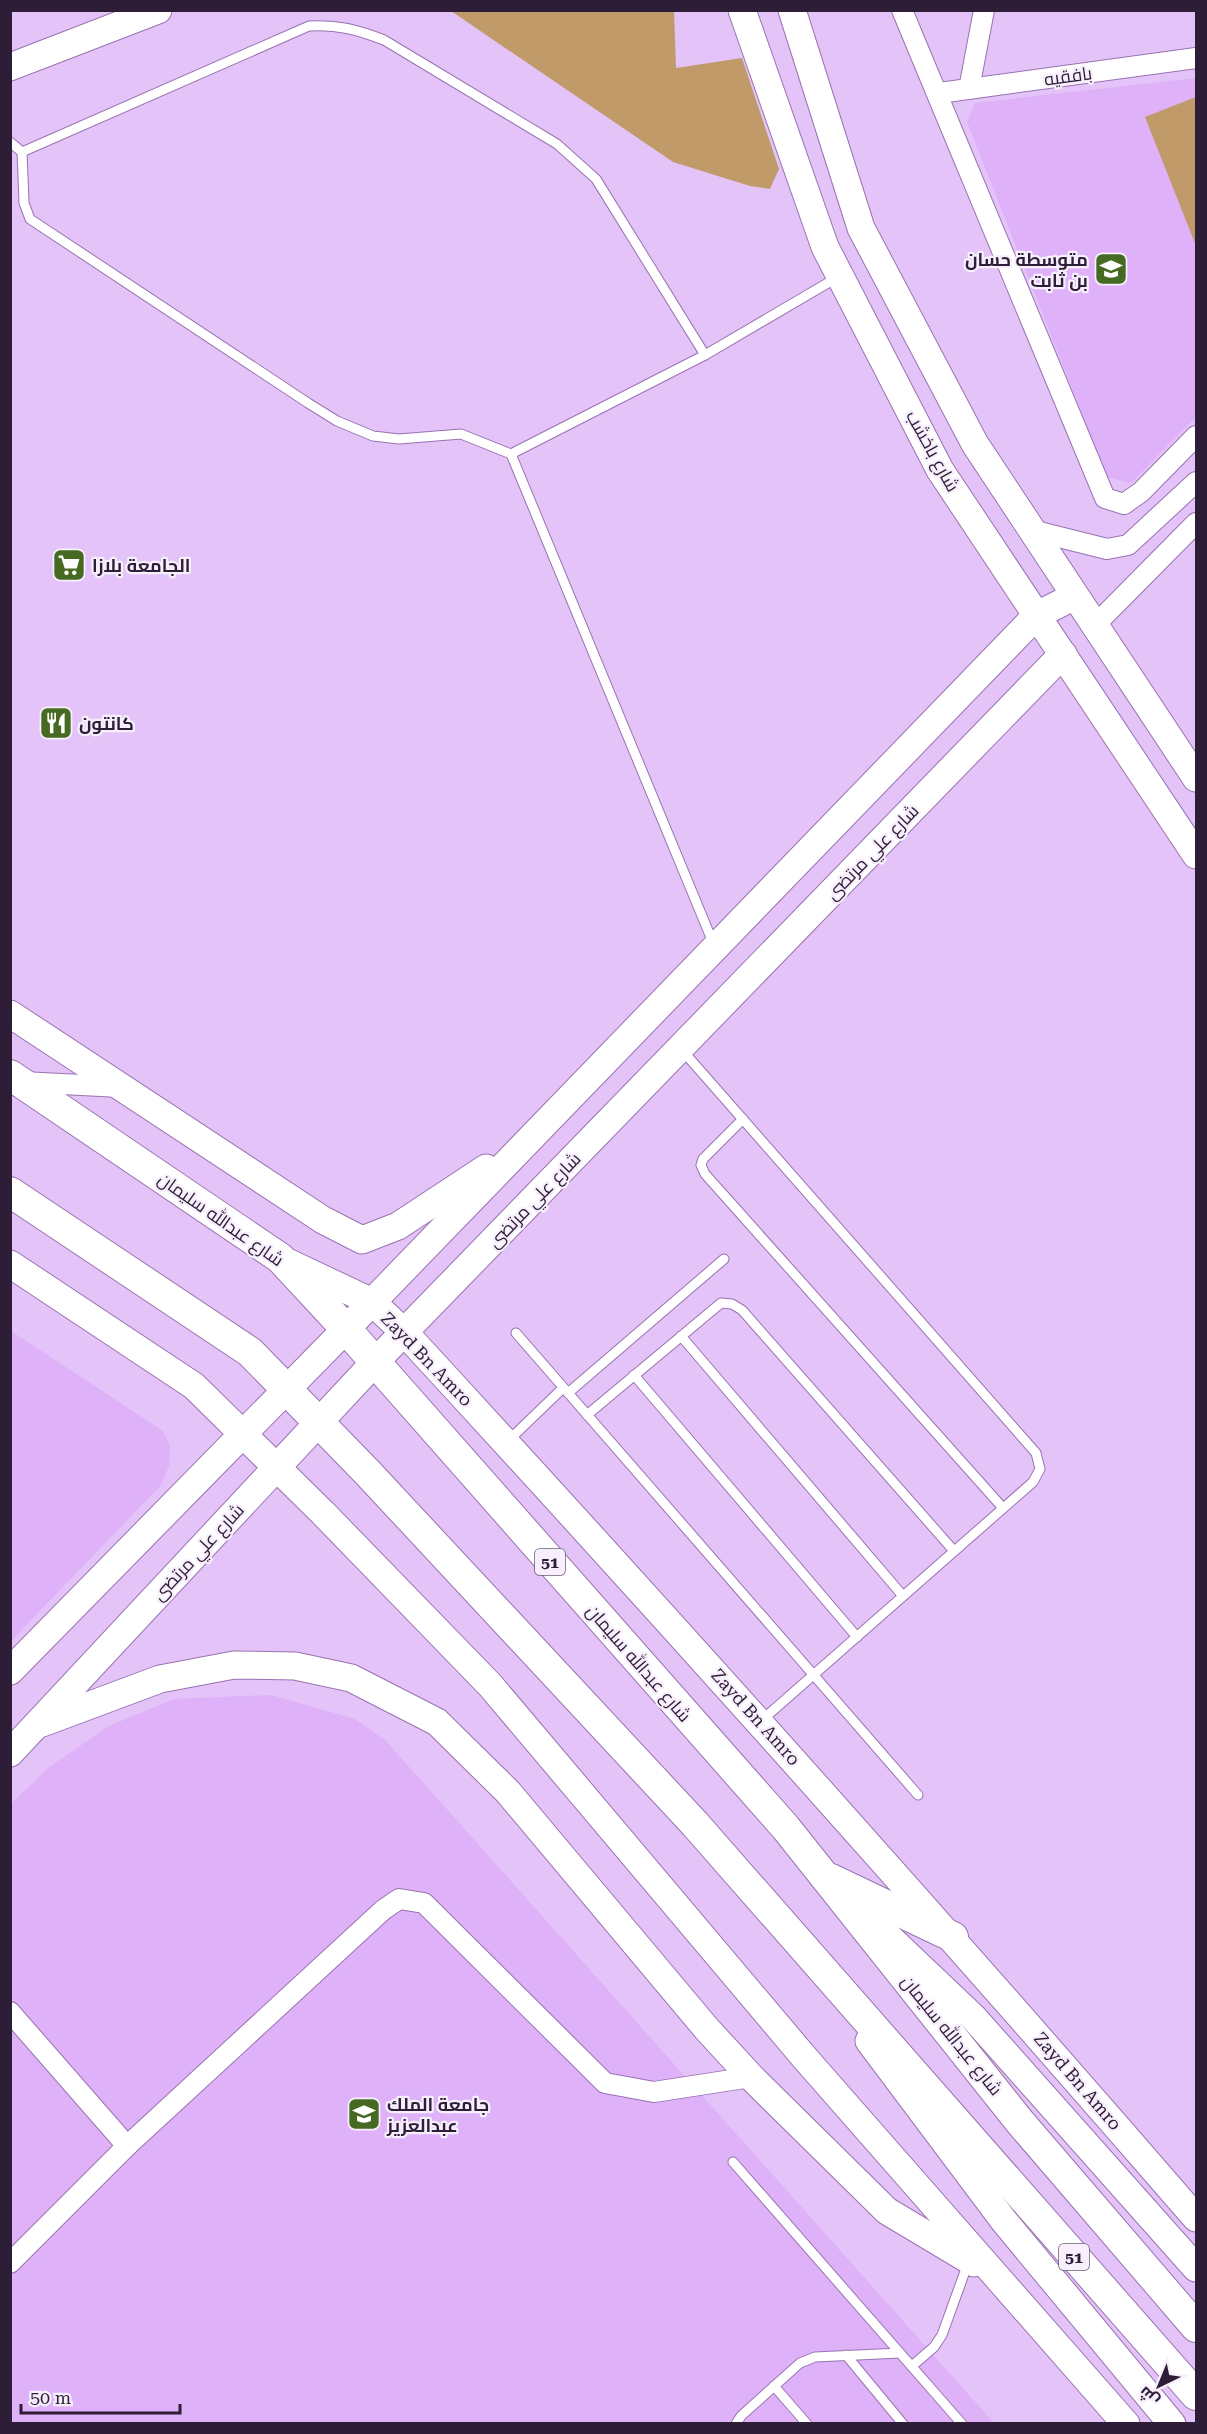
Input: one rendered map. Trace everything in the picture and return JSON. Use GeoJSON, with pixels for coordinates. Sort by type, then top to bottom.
{"type":"FeatureCollection","features":[{"type":"Feature","properties":{"kind":"main road"},"geometry":{"type":"LineString","coordinates":[[10,67],[158,10]]}},
{"type":"Feature","properties":{"kind":"main road","name":"شارع باخشب"},"geometry":{"type":"LineString","coordinates":[[742,10],[825,247],[940,470],[1197,855]]}},
{"type":"Feature","properties":{"kind":"main road"},"geometry":{"type":"LineString","coordinates":[[792,10],[861,228],[975,444],[1197,778]]}},
{"type":"Feature","properties":{"kind":"main road"},"geometry":{"type":"LineString","coordinates":[[10,1671],[346,1329],[1037,615],[1076,596]]}},
{"type":"Feature","properties":{"kind":"main road","name":"شارع علي مرتضى"},"geometry":{"type":"LineString","coordinates":[[19,1740],[375,1362],[1063,654]]}},
{"type":"Feature","properties":{"kind":"main road"},"geometry":{"type":"LineString","coordinates":[[10,1014],[323,1220],[362,1240],[398,1226],[527,1142]]}},
{"type":"Feature","properties":{"kind":"main road","name":"شارع عبدالله سليمان"},"geometry":{"type":"LineString","coordinates":[[15,1078],[280,1258],[346,1329],[825,1876],[1020,2121],[1197,2327]]}},
{"type":"Feature","properties":{"kind":"main road","name":"51"},"geometry":{"type":"LineString","coordinates":[[10,1191],[250,1352],[287,1389],[695,1824],[952,2120],[1197,2395]]}},
{"type":"Feature","properties":{"kind":"main road","name":"Zayd Bn Amro"},"geometry":{"type":"LineString","coordinates":[[280,1258],[372,1302],[405,1333],[953,1937],[1197,2218]]}},
{"type":"Feature","properties":{"kind":"main road"},"geometry":{"type":"LineString","coordinates":[[10,1264],[194,1386],[490,1685],[971,2255],[997,2276],[1126,2424]]}},
{"type":"Feature","properties":{"kind":"main road"},"geometry":{"type":"LineString","coordinates":[[19,1740],[160,1679],[234,1665],[295,1666],[351,1678],[437,1722],[500,1784],[706,2028],[751,2077],[887,2211],[971,2255]]}},
{"type":"Feature","properties":{"kind":"main road"},"geometry":{"type":"LineString","coordinates":[[825,1876],[953,1937]]}},
{"type":"Feature","properties":{"kind":"main road"},"geometry":{"type":"LineString","coordinates":[[825,1876],[973,2017],[1197,2268]]}},
{"type":"Feature","properties":{"kind":"main road"},"geometry":{"type":"LineString","coordinates":[[778,1920],[1004,2221],[1172,2424]]}},
{"type":"Feature","properties":{"kind":"street"},"geometry":{"type":"LineString","coordinates":[[902,10],[939,93],[1106,498],[1113,503],[1124,504],[1141,492],[1197,436]]}},
{"type":"Feature","properties":{"kind":"street"},"geometry":{"type":"LineString","coordinates":[[969,89],[984,10]]}},
{"type":"Feature","properties":{"kind":"street","name":"بافقيه"},"geometry":{"type":"LineString","coordinates":[[939,93],[1197,58]]}},
{"type":"Feature","properties":{"kind":"street"},"geometry":{"type":"LineString","coordinates":[[1031,530],[1107,549],[1128,545],[1197,482]]}},
{"type":"Feature","properties":{"kind":"street"},"geometry":{"type":"LineString","coordinates":[[1095,625],[1196,524]]}},
{"type":"Feature","properties":{"kind":"street"},"geometry":{"type":"LineString","coordinates":[[15,1078],[121,1087]]}},
{"type":"Feature","properties":{"kind":"street"},"geometry":{"type":"LineString","coordinates":[[10,2263],[127,2146],[382,1910],[399,1899],[424,1903],[605,2083],[654,2092],[751,2077]]}},
{"type":"Feature","properties":{"kind":"street"},"geometry":{"type":"LineString","coordinates":[[10,2012],[127,2146]]}},
{"type":"Feature","properties":{"kind":"lane"},"geometry":{"type":"LineString","coordinates":[[22,152],[309,26],[330,25],[354,28],[384,40],[557,144],[577,160],[596,179],[705,356]]}},
{"type":"Feature","properties":{"kind":"lane"},"geometry":{"type":"LineString","coordinates":[[10,142],[22,152],[24,203],[30,219],[308,403],[337,421],[373,436],[399,439],[461,434],[511,454],[715,947]]}},
{"type":"Feature","properties":{"kind":"lane"},"geometry":{"type":"LineString","coordinates":[[511,454],[705,356],[840,275]]}},
{"type":"Feature","properties":{"kind":"lane"},"geometry":{"type":"LineString","coordinates":[[681,1048],[1036,1453],[1040,1469],[1033,1482],[760,1722]]}},
{"type":"Feature","properties":{"kind":"lane"},"geometry":{"type":"LineString","coordinates":[[742,1119],[703,1159],[701,1166],[705,1174],[1003,1508]]}},
{"type":"Feature","properties":{"kind":"lane"},"geometry":{"type":"LineString","coordinates":[[506,1443],[724,1259]]}},
{"type":"Feature","properties":{"kind":"lane"},"geometry":{"type":"LineString","coordinates":[[587,1415],[721,1303],[732,1304],[742,1310],[954,1551]]}},
{"type":"Feature","properties":{"kind":"lane"},"geometry":{"type":"LineString","coordinates":[[516,1333],[918,1795]]}},
{"type":"Feature","properties":{"kind":"lane"},"geometry":{"type":"LineString","coordinates":[[681,1336],[903,1596]]}},
{"type":"Feature","properties":{"kind":"lane"},"geometry":{"type":"LineString","coordinates":[[634,1375],[857,1637]]}},
{"type":"Feature","properties":{"kind":"lane"},"geometry":{"type":"LineString","coordinates":[[733,2162],[962,2424]]}},
{"type":"Feature","properties":{"kind":"lane"},"geometry":{"type":"LineString","coordinates":[[912,2366],[934,2348],[942,2335],[971,2255]]}},
{"type":"Feature","properties":{"kind":"lane"},"geometry":{"type":"LineString","coordinates":[[736,2424],[741,2416],[800,2363],[815,2357],[900,2353]]}},
{"type":"Feature","properties":{"kind":"lane"},"geometry":{"type":"LineString","coordinates":[[846,2355],[903,2424]]}},
{"type":"Feature","properties":{"kind":"lane"},"geometry":{"type":"LineString","coordinates":[[774,2386],[807,2424]]}},
{"type":"Feature","properties":{"kind":"shaded area"},"geometry":{"type":"Polygon","coordinates":[[[451,11],[674,11],[676,68],[742,58],[779,169],[770,189],[750,186],[673,162],[451,11]]]}},
{"type":"Feature","properties":{"kind":"shaded area","name":"متوسطة حسان بن ثابت"},"geometry":{"type":"Polygon","coordinates":[[[1196,78],[1196,417],[1131,483],[1107,477],[967,122],[975,103],[1196,78]]]}},
{"type":"Feature","properties":{"kind":"shaded area"},"geometry":{"type":"Polygon","coordinates":[[[1196,97],[1196,246],[1145,117],[1196,97]]]}},
{"type":"Feature","properties":{"kind":"shaded area"},"geometry":{"type":"Polygon","coordinates":[[[11,1331],[163,1431],[170,1446],[169,1466],[161,1485],[11,1641],[11,1331]]]}},
{"type":"Feature","properties":{"kind":"shaded area","name":"جامعة الملك عبدالعزيز"},"geometry":{"type":"Polygon","coordinates":[[[271,1695],[355,1719],[386,1741],[994,2423],[11,2424],[11,1804],[48,1768],[109,1726],[174,1699],[271,1695]]]}},
{"type":"Feature","properties":{"kind":"place","name":"متوسطة حسان بن ثابت"},"geometry":{"type":"Point","coordinates":[1111,269]}},
{"type":"Feature","properties":{"kind":"place","name":"الجامعة بلازا"},"geometry":{"type":"Point","coordinates":[69,565]}},
{"type":"Feature","properties":{"kind":"place","name":"كانتون"},"geometry":{"type":"Point","coordinates":[56,723]}},
{"type":"Feature","properties":{"kind":"place","name":"جامعة الملك عبدالعزيز"},"geometry":{"type":"Point","coordinates":[364,2114]}}]}
